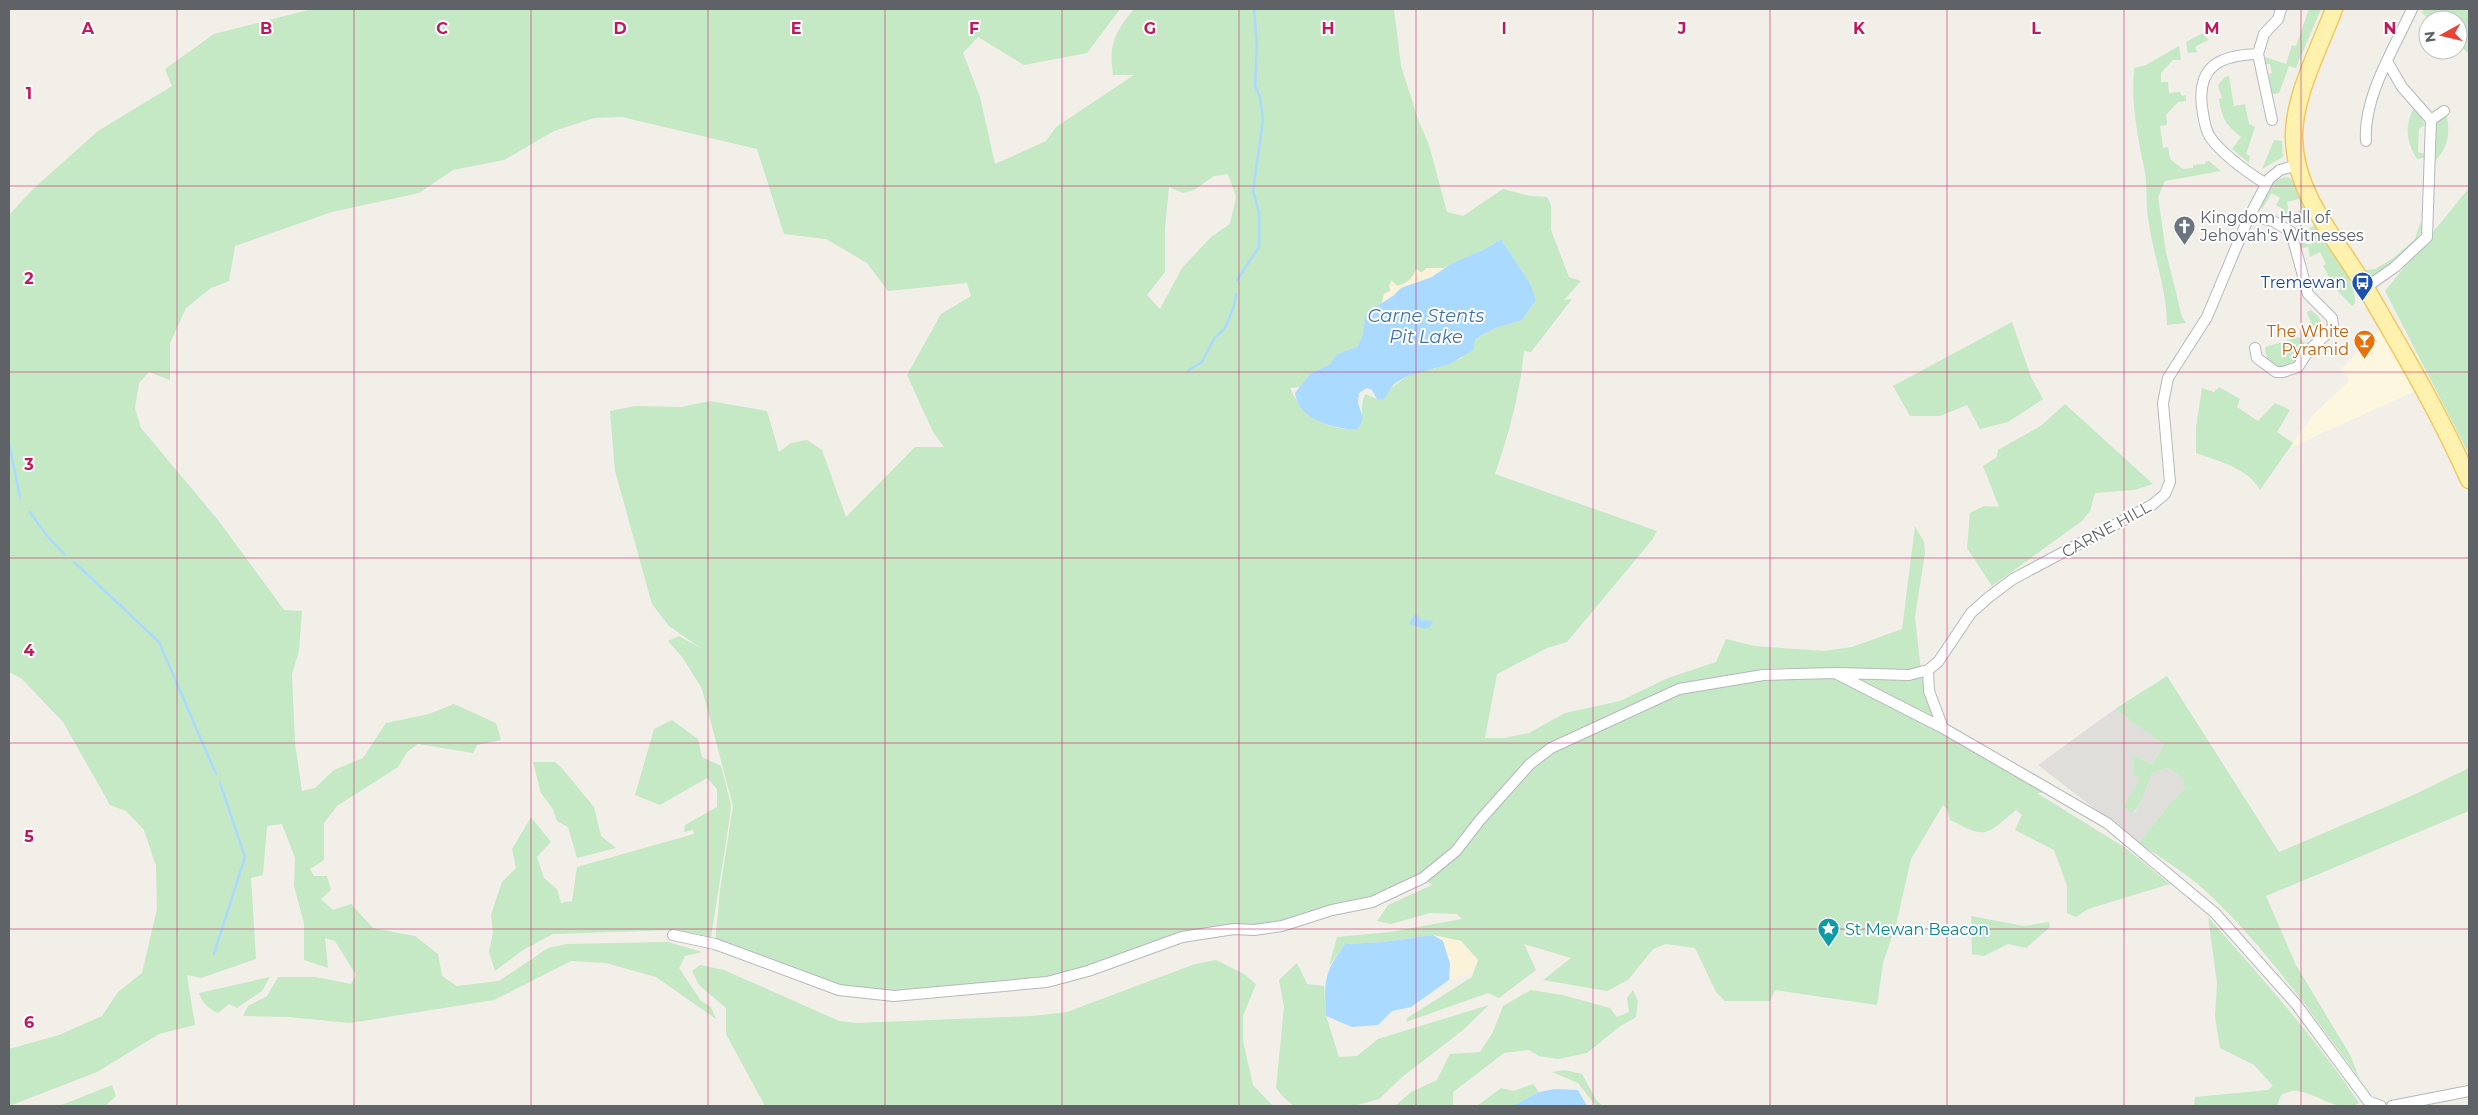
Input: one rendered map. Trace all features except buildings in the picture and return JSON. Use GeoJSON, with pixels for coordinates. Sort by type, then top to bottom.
{"type":"FeatureCollection","features":[{"type":"Feature","properties":{"kind":"main road"},"geometry":{"type":"LineString","coordinates":[[2334,9],[2300,100],[2294,126],[2297,165],[2313,204],[2365,288],[2431,402],[2469,480]]}},
{"type":"Feature","properties":{"kind":"street"},"geometry":{"type":"LineString","coordinates":[[2272,120],[2272,100],[2258,54],[2264,34],[2278,19],[2281,9]]}},
{"type":"Feature","properties":{"kind":"street"},"geometry":{"type":"LineString","coordinates":[[2366,142],[2365,126],[2369,104],[2411,10]]}},
{"type":"Feature","properties":{"kind":"street"},"geometry":{"type":"LineString","coordinates":[[2258,54],[2234,56],[2220,60],[2206,73],[2200,92],[2205,128],[2211,139],[2255,177],[2266,184]]}},
{"type":"Feature","properties":{"kind":"street"},"geometry":{"type":"LineString","coordinates":[[2365,288],[2396,267],[2427,237],[2432,120],[2402,87],[2388,63]]}},
{"type":"Feature","properties":{"kind":"street"},"geometry":{"type":"LineString","coordinates":[[2432,120],[2444,111]]}},
{"type":"Feature","properties":{"kind":"street","name":"CARNE HILL"},"geometry":{"type":"LineString","coordinates":[[1928,670],[1938,662],[1971,613],[1989,597],[2012,580],[2152,505],[2165,494],[2170,482],[2163,404],[2168,378],[2207,317],[2250,216],[2266,184],[2274,173],[2297,165]]}},
{"type":"Feature","properties":{"kind":"street"},"geometry":{"type":"LineString","coordinates":[[2250,216],[2273,221],[2291,232],[2308,294],[2322,309],[2326,320],[2324,335],[2309,350],[2298,367],[2283,372],[2276,372],[2257,358],[2256,348]]}},
{"type":"Feature","properties":{"kind":"street"},"geometry":{"type":"LineString","coordinates":[[673,935],[715,944],[839,990],[894,996],[1047,982],[1088,971],[1182,937],[1234,929],[1254,930],[1282,926],[1332,910],[1372,902],[1422,878],[1456,851],[1480,820],[1530,764],[1551,748],[1679,689],[1763,674],[1909,675],[1928,670],[1929,690],[1943,728]]}},
{"type":"Feature","properties":{"kind":"street"},"geometry":{"type":"LineString","coordinates":[[1835,673],[1943,728],[2107,823],[2215,913],[2296,1004],[2368,1101],[2381,1106]]}},
{"type":"Feature","properties":{"kind":"street"},"geometry":{"type":"LineString","coordinates":[[2392,1106],[2469,1091]]}},
{"type":"Feature","properties":{"kind":"shaded area"},"geometry":{"type":"Polygon","coordinates":[[[2382,327],[2418,390],[2289,448],[2315,413],[2350,380],[2341,369],[2382,327]]]}},
{"type":"Feature","properties":{"kind":"shaded area"},"geometry":{"type":"Polygon","coordinates":[[[2115,709],[2164,745],[2152,764],[2134,755],[2141,779],[2123,807],[2134,813],[2142,800],[2152,773],[2168,768],[2182,778],[2185,788],[2166,808],[2139,843],[2038,765],[2115,709]]]}},
{"type":"Feature","properties":{"kind":"green space"},"geometry":{"type":"Polygon","coordinates":[[[312,9],[1120,9],[1087,53],[1024,65],[978,37],[963,53],[980,97],[995,164],[1046,141],[1056,127],[1134,75],[1113,75],[1112,55],[1114,39],[1134,9],[1394,9],[1401,66],[1419,122],[1429,145],[1447,212],[1463,216],[1503,189],[1530,196],[1547,197],[1551,205],[1551,230],[1569,277],[1581,281],[1564,300],[1572,299],[1531,352],[1524,351],[1513,413],[1495,474],[1657,531],[1652,540],[1567,642],[1547,648],[1497,674],[1485,738],[1504,738],[1529,733],[1565,713],[1620,701],[1668,678],[1716,662],[1726,639],[1755,646],[1824,651],[1852,647],[1902,629],[1915,526],[1924,542],[1925,553],[1915,617],[1921,671],[1943,728],[2053,792],[2037,793],[2124,847],[2170,884],[2088,909],[2076,917],[2067,913],[2067,886],[2054,850],[2015,830],[2022,815],[2016,810],[1991,830],[1979,832],[1950,820],[1947,809],[1943,805],[1911,859],[1896,925],[1883,963],[1877,1005],[1775,990],[1770,1001],[1725,1001],[1716,992],[1695,948],[1666,944],[1653,949],[1628,980],[1607,991],[1543,980],[1571,958],[1524,944],[1536,970],[1499,998],[1488,993],[1406,1022],[1407,1018],[1472,977],[1478,960],[1461,941],[1433,935],[1384,942],[1345,944],[1329,966],[1337,937],[1390,932],[1462,919],[1457,914],[1430,913],[1391,924],[1377,921],[1388,905],[1432,885],[1423,878],[1372,902],[1301,921],[1182,937],[1047,982],[926,992],[839,990],[715,944],[720,890],[733,806],[702,689],[683,658],[668,641],[679,636],[702,649],[669,626],[652,604],[615,471],[610,411],[635,406],[681,407],[710,401],[767,411],[779,452],[791,443],[807,440],[822,450],[846,517],[915,447],[944,447],[933,432],[907,375],[941,314],[971,296],[967,283],[888,291],[867,263],[826,239],[784,234],[757,149],[622,117],[594,118],[554,131],[504,160],[453,170],[419,193],[332,212],[235,246],[229,281],[211,288],[186,308],[170,343],[170,380],[149,372],[139,383],[135,408],[141,428],[218,520],[284,610],[302,611],[299,651],[292,674],[295,743],[302,791],[315,788],[334,770],[363,758],[386,723],[429,714],[454,704],[496,723],[501,740],[477,745],[473,753],[418,744],[407,752],[398,767],[337,806],[324,823],[324,860],[310,869],[314,876],[327,876],[331,890],[321,899],[333,910],[351,904],[373,928],[415,936],[438,954],[442,976],[457,986],[499,981],[548,948],[567,944],[668,942],[702,952],[685,956],[679,968],[701,1001],[711,1007],[716,1019],[656,977],[606,963],[571,961],[494,1000],[350,1023],[288,1017],[243,1016],[248,1006],[267,996],[278,977],[316,977],[351,984],[356,975],[335,941],[325,938],[328,968],[304,960],[304,923],[294,886],[295,858],[282,824],[267,826],[263,875],[251,878],[256,959],[201,978],[187,975],[195,1025],[159,1034],[97,1072],[9,1106],[9,1049],[59,1035],[102,1016],[118,992],[142,973],[157,909],[156,866],[144,830],[126,811],[110,805],[63,722],[21,678],[9,672],[9,215],[32,190],[98,131],[172,86],[165,69],[214,34],[312,9]],[[1228,174],[1214,176],[1194,190],[1183,193],[1169,187],[1165,228],[1165,272],[1147,295],[1160,309],[1182,268],[1211,237],[1230,224],[1236,197],[1228,174]],[[1501,239],[1485,249],[1443,268],[1427,268],[1406,284],[1397,286],[1392,281],[1389,285],[1390,291],[1384,294],[1382,303],[1366,313],[1362,337],[1357,347],[1337,354],[1330,364],[1310,374],[1300,387],[1290,388],[1302,407],[1316,420],[1325,424],[1357,430],[1361,420],[1365,394],[1377,399],[1407,376],[1419,371],[1434,369],[1462,358],[1475,339],[1493,329],[1522,320],[1536,300],[1530,283],[1501,239]],[[1772,668],[1763,674],[1832,678],[1888,698],[1886,692],[1829,669],[1772,668]]]}},
{"type":"Feature","properties":{"kind":"green space"},"geometry":{"type":"Polygon","coordinates":[[[2309,9],[2321,9],[2296,68],[2289,66],[2279,93],[2272,94],[2269,74],[2272,73],[2270,64],[2266,64],[2265,57],[2286,64],[2292,45],[2296,46],[2309,9]]]}},
{"type":"Feature","properties":{"kind":"green space"},"geometry":{"type":"Polygon","coordinates":[[[2469,9],[2469,54],[2468,10],[2423,10],[2469,9]]]}},
{"type":"Feature","properties":{"kind":"green space"},"geometry":{"type":"Polygon","coordinates":[[[2203,33],[2208,40],[2195,47],[2197,52],[2188,53],[2186,42],[2203,33]]]}},
{"type":"Feature","properties":{"kind":"green space"},"geometry":{"type":"Polygon","coordinates":[[[2179,46],[2181,60],[2173,60],[2161,73],[2161,82],[2168,82],[2169,93],[2180,92],[2182,96],[2186,95],[2186,101],[2178,102],[2166,115],[2167,125],[2160,126],[2163,148],[2168,147],[2170,159],[2183,169],[2193,168],[2193,165],[2205,164],[2205,162],[2209,161],[2221,171],[2165,181],[2158,197],[2166,252],[2182,317],[2186,323],[2167,325],[2163,287],[2148,217],[2145,174],[2135,118],[2133,81],[2134,68],[2146,65],[2179,46]]]}},
{"type":"Feature","properties":{"kind":"green space"},"geometry":{"type":"Polygon","coordinates":[[[2229,76],[2234,106],[2245,104],[2249,124],[2255,127],[2246,154],[2250,156],[2249,163],[2232,149],[2241,137],[2225,120],[2220,106],[2219,99],[2222,98],[2218,85],[2225,77],[2229,76]]]}},
{"type":"Feature","properties":{"kind":"green space"},"geometry":{"type":"Polygon","coordinates":[[[2415,106],[2425,125],[2419,129],[2418,152],[2425,154],[2424,158],[2417,159],[2410,146],[2408,133],[2409,120],[2415,106]]]}},
{"type":"Feature","properties":{"kind":"green space"},"geometry":{"type":"Polygon","coordinates":[[[2447,117],[2448,137],[2446,144],[2440,155],[2430,165],[2435,119],[2447,117]]]}},
{"type":"Feature","properties":{"kind":"green space"},"geometry":{"type":"Polygon","coordinates":[[[2274,140],[2282,141],[2283,157],[2262,169],[2274,140]]]}},
{"type":"Feature","properties":{"kind":"green space"},"geometry":{"type":"Polygon","coordinates":[[[2287,177],[2291,179],[2309,215],[2301,220],[2297,218],[2296,212],[2301,210],[2299,199],[2287,202],[2289,213],[2285,220],[2278,218],[2283,209],[2276,205],[2280,198],[2272,193],[2262,209],[2261,206],[2264,196],[2273,183],[2287,177]]]}},
{"type":"Feature","properties":{"kind":"green space"},"geometry":{"type":"Polygon","coordinates":[[[2469,188],[2469,454],[2385,291],[2469,188]]]}},
{"type":"Feature","properties":{"kind":"green space"},"geometry":{"type":"Polygon","coordinates":[[[2420,223],[2423,226],[2417,240],[2377,276],[2366,277],[2359,271],[2375,269],[2392,259],[2415,239],[2420,223]]]}},
{"type":"Feature","properties":{"kind":"green space"},"geometry":{"type":"Polygon","coordinates":[[[2315,225],[2346,273],[2354,294],[2355,303],[2352,306],[2331,284],[2332,282],[2323,266],[2326,264],[2320,252],[2310,257],[2308,247],[2302,248],[2301,242],[2311,245],[2316,232],[2308,229],[2315,225]]]}},
{"type":"Feature","properties":{"kind":"green space"},"geometry":{"type":"Polygon","coordinates":[[[2311,310],[2319,317],[2322,325],[2319,331],[2312,326],[2307,312],[2311,310]]]}},
{"type":"Feature","properties":{"kind":"green space"},"geometry":{"type":"Polygon","coordinates":[[[2012,322],[2031,377],[2043,399],[2008,422],[1980,429],[1967,405],[1940,416],[1910,416],[1893,386],[2012,322]]]}},
{"type":"Feature","properties":{"kind":"green space"},"geometry":{"type":"Polygon","coordinates":[[[2299,337],[2307,346],[2294,364],[2280,367],[2267,359],[2265,347],[2299,337]]]}},
{"type":"Feature","properties":{"kind":"green space"},"geometry":{"type":"Polygon","coordinates":[[[2219,387],[2240,399],[2237,407],[2258,421],[2275,403],[2290,410],[2277,432],[2293,443],[2260,490],[2248,476],[2232,466],[2196,453],[2196,428],[2202,388],[2214,392],[2219,387]]]}},
{"type":"Feature","properties":{"kind":"green space"},"geometry":{"type":"Polygon","coordinates":[[[2065,404],[2153,484],[2134,490],[2095,493],[2090,511],[2082,521],[1992,586],[1967,548],[1970,513],[1984,506],[1999,507],[1983,466],[1997,457],[1998,450],[2042,425],[2065,404]]]}},
{"type":"Feature","properties":{"kind":"green space"},"geometry":{"type":"Polygon","coordinates":[[[2167,676],[2279,852],[2409,797],[2469,768],[2469,811],[2266,896],[2296,965],[2350,1055],[2360,1079],[2289,984],[2231,916],[2193,881],[2139,843],[2166,808],[2185,788],[2182,778],[2168,768],[2152,773],[2142,800],[2133,813],[2123,807],[2140,779],[2134,775],[2134,755],[2152,764],[2164,745],[2115,709],[2167,676]]]}},
{"type":"Feature","properties":{"kind":"green space"},"geometry":{"type":"Polygon","coordinates":[[[672,720],[698,739],[702,757],[721,766],[731,805],[711,937],[673,930],[553,934],[523,950],[495,971],[489,952],[493,933],[491,915],[502,882],[516,868],[512,849],[531,817],[551,842],[537,857],[544,878],[557,889],[561,903],[572,901],[577,867],[694,834],[693,830],[684,832],[685,825],[717,807],[717,789],[707,778],[660,805],[635,795],[654,729],[672,720]]]}},
{"type":"Feature","properties":{"kind":"green space"},"geometry":{"type":"Polygon","coordinates":[[[533,762],[555,762],[561,767],[594,807],[601,836],[616,848],[577,858],[568,827],[557,821],[553,809],[541,793],[533,762]]]}},
{"type":"Feature","properties":{"kind":"green space"},"geometry":{"type":"Polygon","coordinates":[[[1971,916],[2024,926],[2049,922],[2050,927],[2026,948],[2008,944],[1984,956],[1972,954],[1971,916]]]}},
{"type":"Feature","properties":{"kind":"green space"},"geometry":{"type":"Polygon","coordinates":[[[2208,917],[2324,1054],[2359,1103],[2352,1106],[2336,1105],[2304,1092],[2294,1091],[2281,1095],[2277,1106],[2194,1106],[2195,1097],[2268,1090],[2273,1086],[2254,1065],[2220,1048],[2215,1016],[2217,983],[2208,917]]]}},
{"type":"Feature","properties":{"kind":"green space"},"geometry":{"type":"Polygon","coordinates":[[[1216,960],[1244,974],[1256,984],[1243,1016],[1243,1041],[1253,1085],[1273,1106],[765,1106],[726,1034],[726,1008],[699,985],[692,971],[700,965],[724,970],[839,1021],[857,1023],[1033,1016],[1067,1012],[1195,964],[1216,960]]]}},
{"type":"Feature","properties":{"kind":"green space"},"geometry":{"type":"Polygon","coordinates":[[[1297,963],[1307,984],[1324,986],[1326,1016],[1339,1057],[1357,1056],[1378,1039],[1489,1005],[1463,1030],[1401,1078],[1379,1099],[1354,1106],[1294,1106],[1276,1088],[1284,1007],[1279,980],[1297,963]]]}},
{"type":"Feature","properties":{"kind":"green space"},"geometry":{"type":"Polygon","coordinates":[[[270,977],[262,991],[237,1008],[229,1004],[218,1013],[206,1005],[199,993],[270,977]]]}},
{"type":"Feature","properties":{"kind":"green space"},"geometry":{"type":"Polygon","coordinates":[[[1531,990],[1562,995],[1610,1008],[1617,1017],[1629,1012],[1627,998],[1633,990],[1638,1001],[1636,1017],[1619,1027],[1587,1053],[1558,1059],[1539,1056],[1529,1050],[1504,1053],[1453,1092],[1453,1106],[1395,1106],[1411,1092],[1437,1080],[1450,1054],[1480,1052],[1493,1032],[1503,1006],[1531,990]]]}},
{"type":"Feature","properties":{"kind":"green space"},"geometry":{"type":"Polygon","coordinates":[[[1564,1070],[1582,1074],[1597,1101],[1603,1106],[1596,1106],[1578,1083],[1552,1072],[1564,1070]]]}},
{"type":"Feature","properties":{"kind":"green space"},"geometry":{"type":"Polygon","coordinates":[[[1533,1084],[1539,1092],[1513,1106],[1477,1106],[1501,1088],[1514,1091],[1533,1084]]]}},
{"type":"Feature","properties":{"kind":"green space"},"geometry":{"type":"Polygon","coordinates":[[[112,1085],[116,1096],[105,1106],[59,1106],[112,1085]]]}},
{"type":"Feature","properties":{"kind":"sand"},"geometry":{"type":"Polygon","coordinates":[[[1427,268],[1443,268],[1421,282],[1401,288],[1382,303],[1384,294],[1390,291],[1391,280],[1397,286],[1409,280],[1416,269],[1422,273],[1427,268]]]}},
{"type":"Feature","properties":{"kind":"sand"},"geometry":{"type":"Polygon","coordinates":[[[1433,935],[1461,941],[1478,960],[1472,973],[1449,980],[1450,964],[1443,941],[1433,935]]]}},
{"type":"Feature","properties":{"kind":"water","name":"Carne Stents Pit Lake"},"geometry":{"type":"Polygon","coordinates":[[[1501,239],[1530,283],[1536,300],[1522,320],[1493,329],[1475,339],[1473,350],[1450,364],[1407,376],[1394,384],[1383,400],[1377,399],[1372,390],[1367,388],[1359,393],[1358,403],[1363,419],[1357,430],[1328,425],[1310,416],[1303,410],[1298,403],[1295,393],[1310,374],[1330,364],[1337,354],[1357,347],[1362,337],[1366,313],[1393,296],[1401,288],[1432,277],[1451,264],[1485,249],[1501,239]]]}},
{"type":"Feature","properties":{"kind":"water"},"geometry":{"type":"Polygon","coordinates":[[[1416,613],[1420,620],[1433,621],[1430,627],[1425,629],[1409,624],[1416,613]]]}},
{"type":"Feature","properties":{"kind":"water"},"geometry":{"type":"Polygon","coordinates":[[[1433,935],[1443,941],[1450,964],[1449,980],[1411,1007],[1392,1011],[1378,1025],[1352,1027],[1326,1016],[1325,994],[1327,977],[1333,962],[1345,944],[1384,942],[1433,935]]]}},
{"type":"Feature","properties":{"kind":"water"},"geometry":{"type":"Polygon","coordinates":[[[1555,1089],[1578,1090],[1587,1106],[1513,1106],[1539,1092],[1555,1089]]]}},
{"type":"Feature","properties":{"kind":"waterway"},"geometry":{"type":"LineString","coordinates":[[1237,280],[1259,247],[1259,212],[1253,191],[1263,120],[1260,97],[1255,86],[1257,46],[1254,9]]}},
{"type":"Feature","properties":{"kind":"waterway"},"geometry":{"type":"LineString","coordinates":[[1189,370],[1202,362],[1214,339],[1225,328],[1234,306],[1236,294]]}},
{"type":"Feature","properties":{"kind":"waterway"},"geometry":{"type":"LineString","coordinates":[[9,443],[20,497]]}},
{"type":"Feature","properties":{"kind":"waterway"},"geometry":{"type":"LineString","coordinates":[[30,512],[47,536],[64,554]]}},
{"type":"Feature","properties":{"kind":"waterway"},"geometry":{"type":"LineString","coordinates":[[74,562],[159,642],[216,774]]}},
{"type":"Feature","properties":{"kind":"waterway"},"geometry":{"type":"LineString","coordinates":[[214,954],[245,857],[220,783]]}},
{"type":"Feature","properties":{"kind":"place","name":"Kingdom Hall of Jehovah's Witnesses"},"geometry":{"type":"Point","coordinates":[2184,245]}},
{"type":"Feature","properties":{"kind":"place","name":"Tremewan"},"geometry":{"type":"Point","coordinates":[2362,301]}},
{"type":"Feature","properties":{"kind":"place","name":"The White Pyramid"},"geometry":{"type":"Point","coordinates":[2365,359]}},
{"type":"Feature","properties":{"kind":"place","name":"St Mewan Beacon"},"geometry":{"type":"Point","coordinates":[1829,948]}}]}
